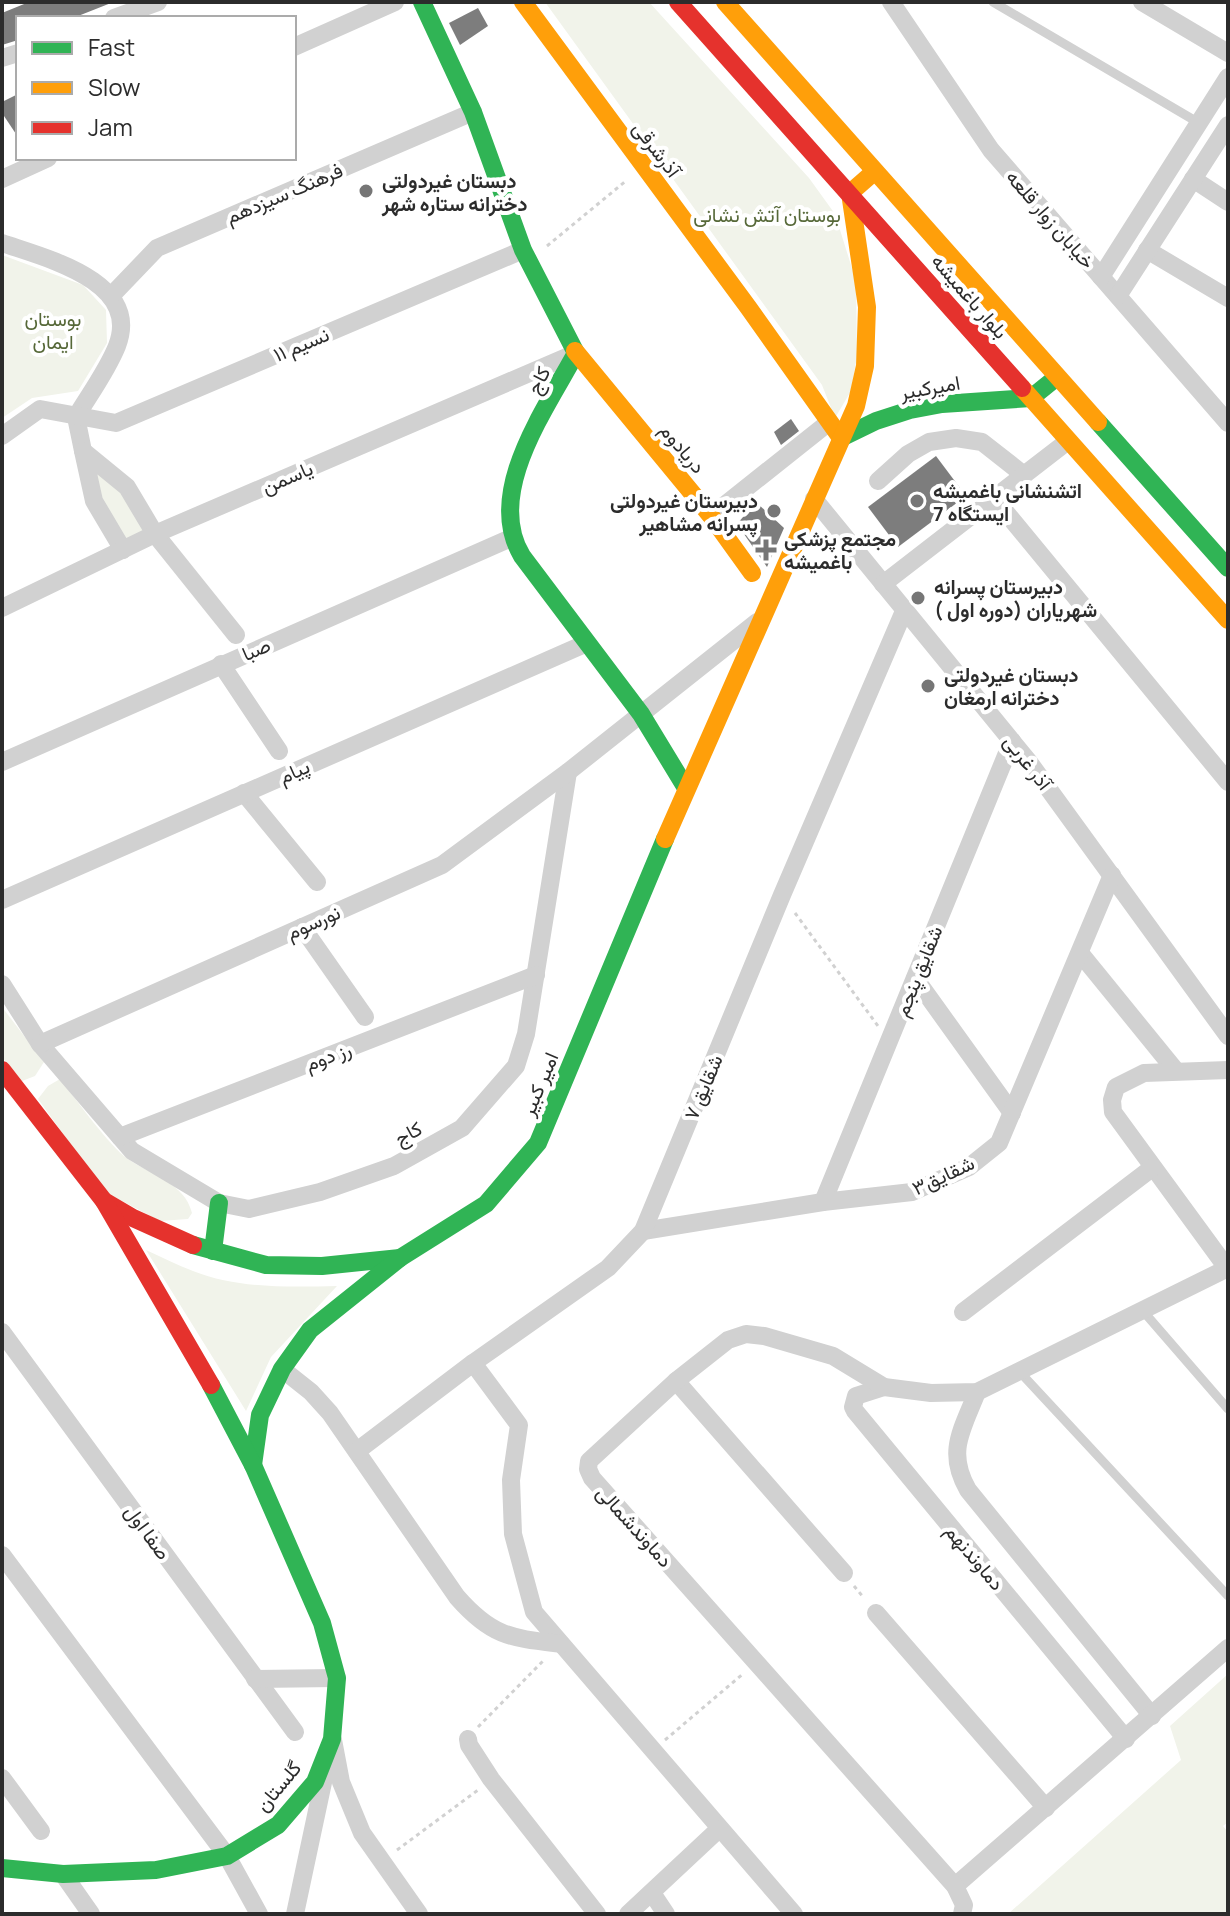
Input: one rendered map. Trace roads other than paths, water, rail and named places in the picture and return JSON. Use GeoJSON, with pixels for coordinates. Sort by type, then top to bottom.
{"type":"FeatureCollection","features":[{"type":"Feature","properties":{"kind":"main road","name":"کاج"},"geometry":{"type":"LineString","coordinates":[[422,2],[473,112],[526,256],[576,353],[520,463],[508,510],[511,538]]}},
{"type":"Feature","properties":{"kind":"main road","name":"آذرشرقی"},"geometry":{"type":"LineString","coordinates":[[523,2],[841,438]]}},
{"type":"Feature","properties":{"kind":"main road","name":"بلوار باغمیشه"},"geometry":{"type":"LineString","coordinates":[[678,2],[1228,620]]}},
{"type":"Feature","properties":{"kind":"main road","name":"بلوار باغمیشه"},"geometry":{"type":"LineString","coordinates":[[725,2],[1228,568]]}},
{"type":"Feature","properties":{"kind":"main road"},"geometry":{"type":"LineString","coordinates":[[850,193],[874,172]]}},
{"type":"Feature","properties":{"kind":"main road","name":"امیر کبیر"},"geometry":{"type":"LineString","coordinates":[[2,1070],[104,1201],[193,1245],[213,1251],[266,1265],[322,1266],[400,1258],[486,1204],[538,1143],[686,788],[856,406],[865,366],[867,307],[850,193]]}},
{"type":"Feature","properties":{"kind":"main road","name":"دریادوم"},"geometry":{"type":"LineString","coordinates":[[576,353],[711,516],[752,573]]}},
{"type":"Feature","properties":{"kind":"main road"},"geometry":{"type":"LineString","coordinates":[[1031,398],[1057,377]]}},
{"type":"Feature","properties":{"kind":"main road","name":"امیرکبیر"},"geometry":{"type":"LineString","coordinates":[[841,438],[876,421],[910,410],[942,404],[1031,398]]}},
{"type":"Feature","properties":{"kind":"main road"},"geometry":{"type":"LineString","coordinates":[[511,538],[641,714],[686,788]]}},
{"type":"Feature","properties":{"kind":"main road","name":"گلستان"},"geometry":{"type":"LineString","coordinates":[[2,1868],[63,1874],[156,1870],[227,1856],[278,1825],[315,1782],[332,1739],[337,1678],[322,1623],[253,1465],[193,1351],[104,1201]]}},
{"type":"Feature","properties":{"kind":"main road"},"geometry":{"type":"LineString","coordinates":[[213,1251],[219,1203]]}},
{"type":"Feature","properties":{"kind":"main road"},"geometry":{"type":"LineString","coordinates":[[253,1465],[260,1415],[282,1369],[310,1330],[400,1258]]}},
{"type":"Feature","properties":{"kind":"street"},"geometry":{"type":"LineString","coordinates":[[120,16],[158,2]]}},
{"type":"Feature","properties":{"kind":"street"},"geometry":{"type":"LineString","coordinates":[[296,46],[395,2]]}},
{"type":"Feature","properties":{"kind":"street","name":"خیابان زوار قلعه"},"geometry":{"type":"LineString","coordinates":[[891,2],[991,150],[1228,423]]}},
{"type":"Feature","properties":{"kind":"street"},"geometry":{"type":"LineString","coordinates":[[1142,2],[1228,53]]}},
{"type":"Feature","properties":{"kind":"street"},"geometry":{"type":"LineString","coordinates":[[1101,277],[1228,77]]}},
{"type":"Feature","properties":{"kind":"street","name":"فرهنگ سیزدهم"},"geometry":{"type":"LineString","coordinates":[[111,296],[157,248],[473,112]]}},
{"type":"Feature","properties":{"kind":"street"},"geometry":{"type":"LineString","coordinates":[[1118,296],[1228,125]]}},
{"type":"Feature","properties":{"kind":"street"},"geometry":{"type":"LineString","coordinates":[[2,179],[44,160]]}},
{"type":"Feature","properties":{"kind":"street"},"geometry":{"type":"LineString","coordinates":[[1193,179],[1228,202]]}},
{"type":"Feature","properties":{"kind":"street"},"geometry":{"type":"LineString","coordinates":[[2,243],[76,269],[111,296],[120,315],[118,345],[76,417],[94,501],[123,550]]}},
{"type":"Feature","properties":{"kind":"street"},"geometry":{"type":"LineString","coordinates":[[1147,250],[1228,298]]}},
{"type":"Feature","properties":{"kind":"street","name":"نسیم ۱۱"},"geometry":{"type":"LineString","coordinates":[[2,436],[40,409],[116,423],[526,256]]}},
{"type":"Feature","properties":{"kind":"street","name":"یاسمن"},"geometry":{"type":"LineString","coordinates":[[2,608],[155,534],[576,353]]}},
{"type":"Feature","properties":{"kind":"street"},"geometry":{"type":"LineString","coordinates":[[711,516],[828,423]]}},
{"type":"Feature","properties":{"kind":"street"},"geometry":{"type":"LineString","coordinates":[[878,481],[908,454],[929,442],[956,438],[982,442],[1024,475]]}},
{"type":"Feature","properties":{"kind":"street"},"geometry":{"type":"LineString","coordinates":[[883,584],[1068,441]]}},
{"type":"Feature","properties":{"kind":"street"},"geometry":{"type":"LineString","coordinates":[[83,451],[127,487],[155,534],[236,635]]}},
{"type":"Feature","properties":{"kind":"street"},"geometry":{"type":"LineString","coordinates":[[994,498],[1228,782]]}},
{"type":"Feature","properties":{"kind":"street","name":"آذر غربی"},"geometry":{"type":"LineString","coordinates":[[814,499],[1012,741],[1228,1036]]}},
{"type":"Feature","properties":{"kind":"street","name":"صبا"},"geometry":{"type":"LineString","coordinates":[[2,762],[511,538]]}},
{"type":"Feature","properties":{"kind":"street","name":"شقایق ۷"},"geometry":{"type":"LineString","coordinates":[[357,1451],[473,1363],[608,1268],[643,1231],[904,611]]}},
{"type":"Feature","properties":{"kind":"street"},"geometry":{"type":"LineString","coordinates":[[568,772],[760,620]]}},
{"type":"Feature","properties":{"kind":"street","name":"پیام"},"geometry":{"type":"LineString","coordinates":[[2,900],[587,643]]}},
{"type":"Feature","properties":{"kind":"street"},"geometry":{"type":"LineString","coordinates":[[221,664],[279,751]]}},
{"type":"Feature","properties":{"kind":"street","name":"شقایق پنجم"},"geometry":{"type":"LineString","coordinates":[[823,1202],[1012,741]]}},
{"type":"Feature","properties":{"kind":"street","name":"نورسوم"},"geometry":{"type":"LineString","coordinates":[[40,1044],[442,865],[568,772]]}},
{"type":"Feature","properties":{"kind":"street","name":"کاج"},"geometry":{"type":"LineString","coordinates":[[2,984],[40,1044],[132,1151],[219,1203],[249,1209],[320,1192],[394,1166],[462,1128],[516,1066],[526,1034],[568,772]]}},
{"type":"Feature","properties":{"kind":"street"},"geometry":{"type":"LineString","coordinates":[[244,793],[317,882]]}},
{"type":"Feature","properties":{"kind":"street","name":"شقایق۳"},"geometry":{"type":"LineString","coordinates":[[643,1231],[823,1202],[912,1192],[969,1167],[999,1143],[1112,875]]}},
{"type":"Feature","properties":{"kind":"street"},"geometry":{"type":"LineString","coordinates":[[302,927],[365,1017]]}},
{"type":"Feature","properties":{"kind":"street"},"geometry":{"type":"LineString","coordinates":[[1080,953],[1176,1071]]}},
{"type":"Feature","properties":{"kind":"street","name":"رز دوم"},"geometry":{"type":"LineString","coordinates":[[120,1137],[536,975]]}},
{"type":"Feature","properties":{"kind":"street"},"geometry":{"type":"LineString","coordinates":[[915,978],[1012,1113]]}},
{"type":"Feature","properties":{"kind":"street"},"geometry":{"type":"LineString","coordinates":[[1152,1716],[968,1490],[959,1474],[955,1455],[958,1439],[977,1392],[1227,1268],[1113,1112],[1112,1100],[1116,1087],[1144,1073],[1228,1070]]}},
{"type":"Feature","properties":{"kind":"street"},"geometry":{"type":"LineString","coordinates":[[963,1312],[1152,1168]]}},
{"type":"Feature","properties":{"kind":"street","name":"صفا اول"},"geometry":{"type":"LineString","coordinates":[[2,1332],[295,1732]]}},
{"type":"Feature","properties":{"kind":"street","name":"دماوندشمالی"},"geometry":{"type":"LineString","coordinates":[[955,1886],[592,1478],[588,1469],[593,1456],[676,1381],[728,1340],[746,1334],[833,1356],[884,1387],[931,1393],[977,1392]]}},
{"type":"Feature","properties":{"kind":"street"},"geometry":{"type":"LineString","coordinates":[[473,1363],[519,1425],[511,1480],[513,1534],[534,1612],[794,1914]]}},
{"type":"Feature","properties":{"kind":"street"},"geometry":{"type":"LineString","coordinates":[[282,1369],[311,1392],[330,1413],[471,1613],[510,1637],[561,1644]]}},
{"type":"Feature","properties":{"kind":"street"},"geometry":{"type":"LineString","coordinates":[[676,1381],[844,1573]]}},
{"type":"Feature","properties":{"kind":"street","name":"دماوندنهم"},"geometry":{"type":"LineString","coordinates":[[884,1387],[856,1396],[855,1411],[1126,1739]]}},
{"type":"Feature","properties":{"kind":"street"},"geometry":{"type":"LineString","coordinates":[[2,1555],[227,1856],[259,1914]]}},
{"type":"Feature","properties":{"kind":"street"},"geometry":{"type":"LineString","coordinates":[[876,1613],[1046,1808]]}},
{"type":"Feature","properties":{"kind":"street"},"geometry":{"type":"LineString","coordinates":[[962,1914],[964,1905],[955,1886],[1228,1648]]}},
{"type":"Feature","properties":{"kind":"street"},"geometry":{"type":"LineString","coordinates":[[255,1679],[337,1678]]}},
{"type":"Feature","properties":{"kind":"street"},"geometry":{"type":"LineString","coordinates":[[332,1739],[341,1782],[362,1833],[419,1914]]}},
{"type":"Feature","properties":{"kind":"street"},"geometry":{"type":"LineString","coordinates":[[295,1914],[332,1739]]}},
{"type":"Feature","properties":{"kind":"street"},"geometry":{"type":"LineString","coordinates":[[468,1739],[491,1779],[597,1914]]}},
{"type":"Feature","properties":{"kind":"street"},"geometry":{"type":"LineString","coordinates":[[2,1778],[41,1831]]}},
{"type":"Feature","properties":{"kind":"street"},"geometry":{"type":"LineString","coordinates":[[628,1914],[719,1829]]}},
{"type":"Feature","properties":{"kind":"street"},"geometry":{"type":"LineString","coordinates":[[63,1874],[91,1914]]}},
{"type":"Feature","properties":{"kind":"street"},"geometry":{"type":"LineString","coordinates":[[652,1893],[666,1914]]}},
{"type":"Feature","properties":{"kind":"lane"},"geometry":{"type":"LineString","coordinates":[[993,2],[1199,123]]}},
{"type":"Feature","properties":{"kind":"lane"},"geometry":{"type":"LineString","coordinates":[[1143,1311],[1228,1409]]}},
{"type":"Feature","properties":{"kind":"lane"},"geometry":{"type":"LineString","coordinates":[[1018,1370],[1228,1596]]}},
{"type":"Feature","properties":{"kind":"place","name":"دبستان غیردولتی دخترانه ستاره شهر"},"geometry":{"type":"Point","coordinates":[366,191]}},
{"type":"Feature","properties":{"kind":"place","name":"اتشنشانی باغمیشه ایستگاه 7"},"geometry":{"type":"Point","coordinates":[917,501]}},
{"type":"Feature","properties":{"kind":"place","name":"دبیرستان غیردولتی پسرانه مشاهیر"},"geometry":{"type":"Point","coordinates":[774,511]}},
{"type":"Feature","properties":{"kind":"place","name":"مجتمع پزشکی باغمیشه"},"geometry":{"type":"Point","coordinates":[766,550]}},
{"type":"Feature","properties":{"kind":"place","name":"دبیرستان پسرانه شهریاران (دوره اول )"},"geometry":{"type":"Point","coordinates":[918,598]}},
{"type":"Feature","properties":{"kind":"place","name":"دبستان غیردولتی دخترانه ارمغان"},"geometry":{"type":"Point","coordinates":[928,686]}},
{"type":"Feature","properties":{"kind":"park label","name":"بوستان آتش نشانی"},"geometry":{"type":"Point","coordinates":[767,214]}},
{"type":"Feature","properties":{"kind":"park label","name":"بوستان ایمان"},"geometry":{"type":"Point","coordinates":[53,330]}}]}
